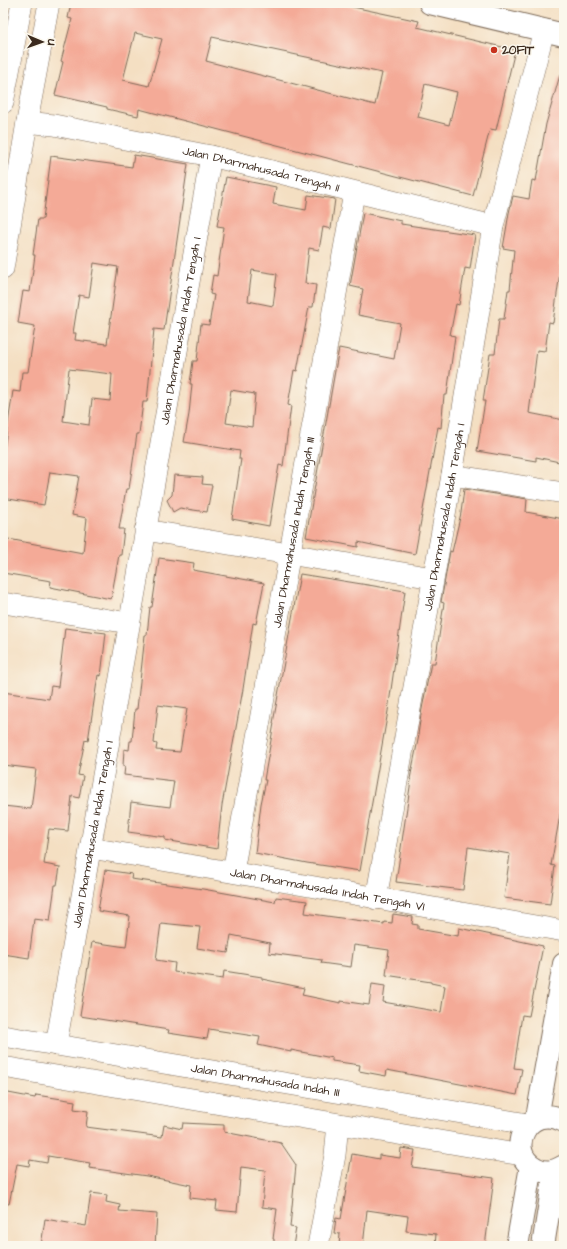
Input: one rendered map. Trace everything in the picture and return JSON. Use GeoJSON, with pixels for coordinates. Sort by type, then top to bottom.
{"type":"FeatureCollection","features":[{"type":"Feature","properties":{"kind":"main road"},"geometry":{"type":"LineString","coordinates":[[430,3],[554,33]]}},
{"type":"Feature","properties":{"kind":"main road"},"geometry":{"type":"LineString","coordinates":[[543,1246],[560,1168],[547,1172],[539,1170],[527,1160],[520,1144],[522,1133],[533,1121],[564,964]]}},
{"type":"Feature","properties":{"kind":"main road"},"geometry":{"type":"LineString","coordinates":[[533,1121],[551,1116],[556,1116],[564,1120]]}},
{"type":"Feature","properties":{"kind":"main road"},"geometry":{"type":"LineString","coordinates":[[517,1246],[527,1160]]}},
{"type":"Feature","properties":{"kind":"street"},"geometry":{"type":"LineString","coordinates":[[3,103],[22,3]]}},
{"type":"Feature","properties":{"kind":"street"},"geometry":{"type":"LineString","coordinates":[[3,269],[27,122],[49,3]]}},
{"type":"Feature","properties":{"kind":"street","name":"Jalan Dharmahusada Indah Tengah I"},"geometry":{"type":"LineString","coordinates":[[376,899],[452,475],[493,226],[517,136],[554,33]]}},
{"type":"Feature","properties":{"kind":"street","name":"Jalan Dharmahusada Tengah II"},"geometry":{"type":"LineString","coordinates":[[27,122],[54,125],[211,156],[354,193],[493,226]]}},
{"type":"Feature","properties":{"kind":"street","name":"Jalan Dharmahusada Indah Tengah I"},"geometry":{"type":"LineString","coordinates":[[56,1045],[211,156]]}},
{"type":"Feature","properties":{"kind":"street","name":"Jalan Dharmahusada Indah Tengah III"},"geometry":{"type":"LineString","coordinates":[[233,872],[354,193]]}},
{"type":"Feature","properties":{"kind":"street"},"geometry":{"type":"LineString","coordinates":[[452,475],[564,493]]}},
{"type":"Feature","properties":{"kind":"street"},"geometry":{"type":"LineString","coordinates":[[145,530],[433,578]]}},
{"type":"Feature","properties":{"kind":"street"},"geometry":{"type":"LineString","coordinates":[[3,603],[129,623]]}},
{"type":"Feature","properties":{"kind":"street","name":"Jalan Dharmahusada Indah Tengah VI"},"geometry":{"type":"LineString","coordinates":[[90,848],[564,931]]}},
{"type":"Feature","properties":{"kind":"street","name":"Jalan Dharmahusada Indah III"},"geometry":{"type":"LineString","coordinates":[[3,1036],[533,1121]]}},
{"type":"Feature","properties":{"kind":"street"},"geometry":{"type":"LineString","coordinates":[[3,1067],[338,1124],[527,1160]]}},
{"type":"Feature","properties":{"kind":"street"},"geometry":{"type":"LineString","coordinates":[[318,1246],[335,1155],[338,1124]]}},
{"type":"Feature","properties":{"kind":"building"},"geometry":{"type":"Polygon","coordinates":[[[71,3],[334,3],[419,21],[417,27],[515,50],[496,130],[490,129],[473,196],[139,109],[138,116],[55,95],[63,62],[61,61],[72,19],[68,18],[71,3]],[[135,33],[123,80],[149,86],[162,39],[135,33]],[[212,37],[206,61],[375,105],[382,73],[212,37]],[[425,84],[418,117],[449,125],[457,92],[425,84]]]}},
{"type":"Feature","properties":{"kind":"building"},"geometry":{"type":"Polygon","coordinates":[[[560,75],[564,76],[564,240],[559,265],[561,265],[553,323],[549,322],[545,351],[537,350],[529,413],[564,420],[564,463],[536,457],[536,461],[477,451],[485,401],[483,401],[490,354],[495,354],[499,319],[504,319],[508,290],[510,290],[514,250],[503,248],[509,213],[513,196],[529,199],[532,180],[536,181],[546,124],[560,75]]]}},
{"type":"Feature","properties":{"kind":"building"},"geometry":{"type":"Polygon","coordinates":[[[134,155],[188,164],[164,330],[154,329],[147,402],[143,402],[129,489],[126,489],[119,529],[124,529],[121,555],[119,555],[111,599],[50,587],[51,581],[3,573],[3,538],[83,553],[87,518],[72,515],[79,476],[50,472],[44,505],[3,498],[3,456],[13,391],[20,392],[22,372],[28,372],[35,326],[18,323],[23,291],[30,292],[38,219],[43,219],[51,156],[132,167],[134,155]],[[94,263],[89,297],[79,295],[73,333],[76,333],[75,340],[107,344],[118,267],[94,263]],[[69,369],[63,421],[89,425],[92,399],[110,401],[112,374],[69,369]]]}},
{"type":"Feature","properties":{"kind":"building"},"geometry":{"type":"Polygon","coordinates":[[[226,177],[276,187],[273,204],[306,210],[308,195],[335,199],[331,229],[323,227],[319,250],[309,248],[305,283],[316,285],[313,307],[309,307],[297,371],[294,370],[288,405],[291,406],[283,466],[279,465],[269,526],[232,519],[241,459],[239,459],[240,451],[184,442],[189,414],[192,384],[190,384],[193,361],[197,361],[201,324],[209,325],[214,295],[210,294],[213,275],[217,276],[224,227],[217,226],[226,177]],[[252,270],[248,301],[273,306],[277,274],[252,270]],[[231,390],[226,423],[252,427],[255,394],[231,390]]]}},
{"type":"Feature","properties":{"kind":"building"},"geometry":{"type":"Polygon","coordinates":[[[363,213],[401,221],[401,224],[475,235],[470,269],[465,268],[459,305],[456,304],[450,335],[455,336],[447,395],[444,395],[441,428],[438,427],[415,554],[358,542],[358,547],[306,537],[339,348],[394,359],[400,323],[358,315],[363,289],[350,286],[363,213]]]}},
{"type":"Feature","properties":{"kind":"building"},"geometry":{"type":"Polygon","coordinates":[[[174,475],[203,477],[202,484],[212,485],[207,512],[180,508],[173,512],[167,500],[172,495],[174,475]]]}},
{"type":"Feature","properties":{"kind":"building"},"geometry":{"type":"Polygon","coordinates":[[[464,489],[527,499],[526,512],[564,519],[564,793],[551,865],[555,866],[550,904],[504,898],[510,854],[468,847],[463,890],[396,882],[410,779],[419,735],[421,714],[431,663],[435,663],[444,603],[441,602],[450,551],[452,552],[461,513],[464,489]]]}},
{"type":"Feature","properties":{"kind":"building"},"geometry":{"type":"Polygon","coordinates":[[[159,558],[194,563],[193,570],[264,583],[256,624],[253,623],[243,689],[222,805],[217,849],[165,840],[165,837],[128,832],[131,802],[170,807],[174,781],[124,775],[124,749],[129,750],[130,741],[132,741],[145,635],[147,635],[150,607],[152,607],[159,558]],[[158,705],[154,743],[157,744],[156,750],[180,752],[187,709],[158,705]]]}},
{"type":"Feature","properties":{"kind":"building"},"geometry":{"type":"Polygon","coordinates":[[[300,574],[405,591],[388,711],[360,871],[255,853],[273,723],[300,574]]]}},
{"type":"Feature","properties":{"kind":"building"},"geometry":{"type":"Polygon","coordinates":[[[65,628],[106,633],[101,676],[98,675],[88,741],[85,740],[78,775],[83,776],[79,798],[72,796],[68,831],[49,829],[44,864],[60,867],[57,885],[55,885],[50,921],[34,919],[29,958],[3,954],[3,806],[31,809],[36,769],[3,765],[3,692],[49,699],[51,686],[58,687],[65,628]]]}},
{"type":"Feature","properties":{"kind":"building"},"geometry":{"type":"Polygon","coordinates":[[[105,870],[132,874],[131,879],[203,889],[275,902],[276,897],[307,901],[305,913],[384,924],[384,922],[392,923],[393,914],[413,917],[412,924],[418,925],[418,929],[458,936],[459,928],[543,946],[529,1016],[522,1015],[514,1068],[522,1069],[517,1095],[387,1070],[386,1076],[359,1071],[360,1065],[332,1061],[332,1058],[258,1045],[260,1037],[209,1029],[207,1039],[168,1033],[169,1030],[80,1016],[92,942],[126,947],[130,916],[98,911],[105,870]],[[161,923],[156,960],[175,963],[174,972],[223,979],[224,971],[262,977],[262,979],[304,988],[302,995],[341,1003],[341,1001],[369,1005],[372,984],[385,986],[383,1002],[441,1012],[445,986],[431,982],[386,975],[389,950],[354,945],[351,967],[321,963],[322,960],[269,953],[270,943],[231,935],[228,953],[197,948],[200,927],[161,923]]]}},
{"type":"Feature","properties":{"kind":"building"},"geometry":{"type":"Polygon","coordinates":[[[3,1092],[35,1098],[36,1095],[75,1101],[74,1109],[88,1111],[86,1127],[162,1137],[164,1125],[182,1129],[183,1123],[224,1125],[224,1132],[281,1143],[296,1165],[290,1227],[296,1228],[293,1246],[274,1246],[273,1239],[277,1209],[262,1207],[265,1170],[241,1167],[237,1212],[216,1210],[217,1201],[190,1198],[191,1185],[147,1176],[89,1168],[90,1163],[48,1156],[47,1163],[30,1160],[29,1166],[17,1164],[9,1204],[3,1203],[3,1092]]]}},
{"type":"Feature","properties":{"kind":"building"},"geometry":{"type":"Polygon","coordinates":[[[401,1148],[415,1150],[412,1167],[494,1178],[485,1246],[435,1246],[436,1234],[406,1231],[408,1216],[367,1210],[363,1246],[339,1246],[340,1234],[334,1233],[336,1218],[341,1219],[352,1154],[379,1159],[379,1155],[400,1158],[401,1148]]]}},
{"type":"Feature","properties":{"kind":"building"},"geometry":{"type":"Polygon","coordinates":[[[91,1193],[107,1195],[106,1202],[120,1205],[119,1211],[157,1214],[155,1246],[41,1246],[45,1219],[86,1226],[91,1193]]]}},
{"type":"Feature","properties":{"kind":"place","name":"20FIT"},"geometry":{"type":"Point","coordinates":[494,50]}}]}
